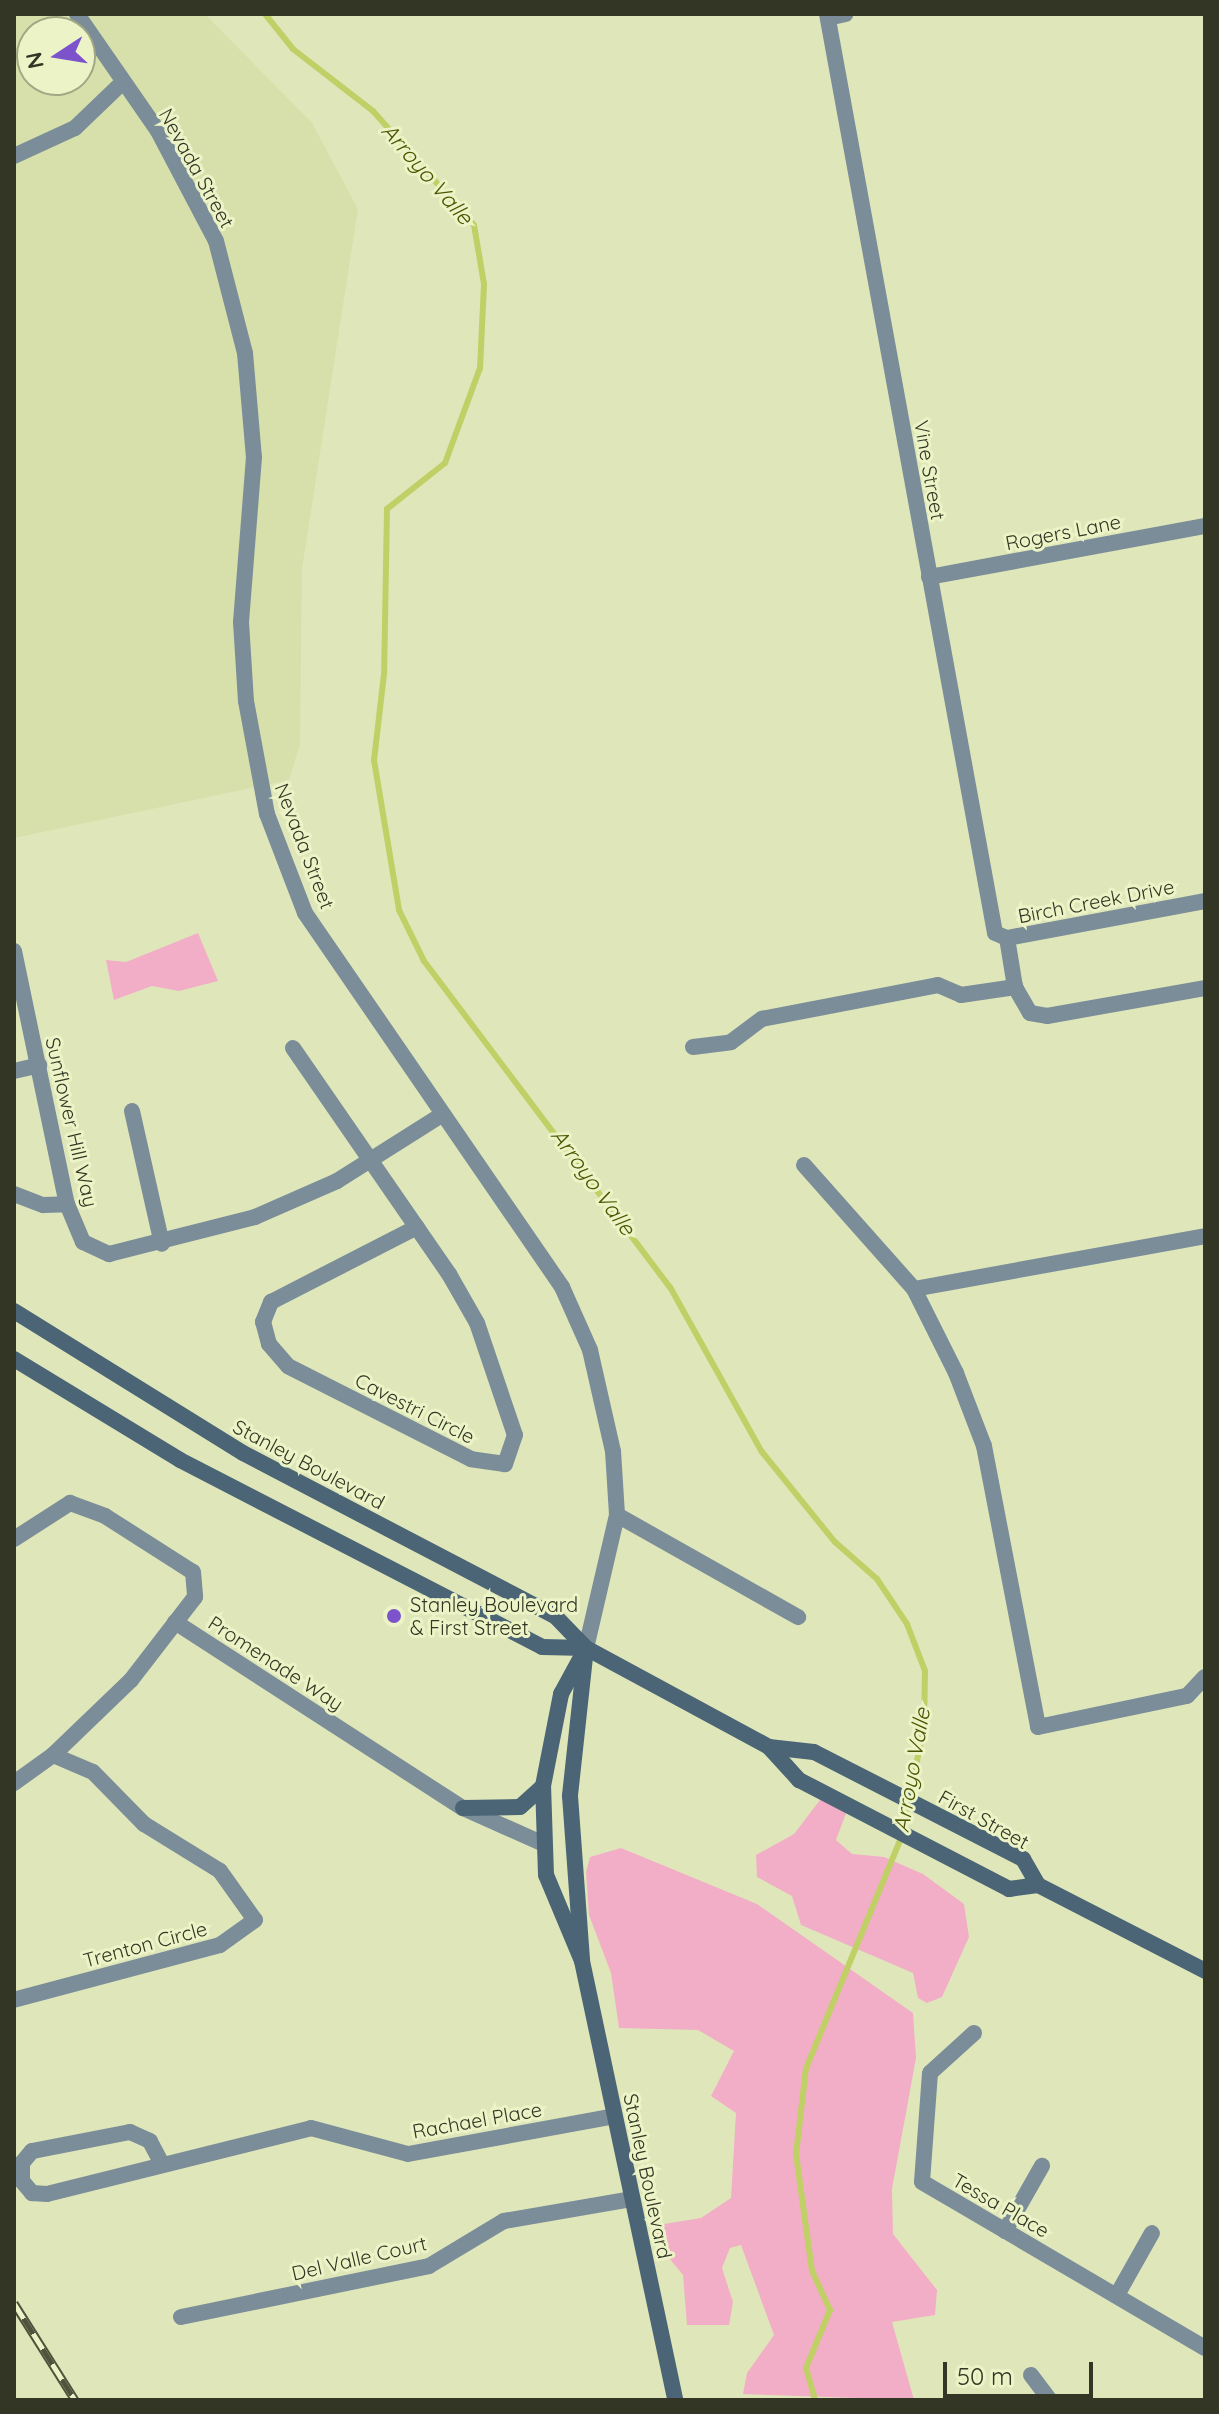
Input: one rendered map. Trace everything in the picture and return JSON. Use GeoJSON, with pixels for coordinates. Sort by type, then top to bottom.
{"type":"FeatureCollection","features":[{"type":"Feature","properties":{"kind":"main road","name":"Stanley Boulevard"},"geometry":{"type":"LineString","coordinates":[[14,1311],[43,1332],[243,1453],[555,1616],[586,1648]]}},
{"type":"Feature","properties":{"kind":"main road"},"geometry":{"type":"LineString","coordinates":[[14,1327],[43,1332]]}},
{"type":"Feature","properties":{"kind":"main road"},"geometry":{"type":"LineString","coordinates":[[14,1359],[180,1460],[542,1647],[586,1648]]}},
{"type":"Feature","properties":{"kind":"main road","name":"Stanley Boulevard"},"geometry":{"type":"LineString","coordinates":[[582,1961],[546,1875],[543,1786],[561,1694],[586,1648]]}},
{"type":"Feature","properties":{"kind":"main road","name":"Stanley Boulevard"},"geometry":{"type":"LineString","coordinates":[[586,1648],[570,1796],[582,1961],[675,2400]]}},
{"type":"Feature","properties":{"kind":"main road","name":"First Street"},"geometry":{"type":"LineString","coordinates":[[586,1648],[769,1747],[799,1780],[1009,1889],[1038,1885],[1023,1859],[814,1752],[769,1747]]}},
{"type":"Feature","properties":{"kind":"main road"},"geometry":{"type":"LineString","coordinates":[[463,1808],[520,1807],[543,1786]]}},
{"type":"Feature","properties":{"kind":"main road"},"geometry":{"type":"LineString","coordinates":[[1038,1885],[1205,1971]]}},
{"type":"Feature","properties":{"kind":"street","name":"Nevada Street"},"geometry":{"type":"LineString","coordinates":[[77,14],[123,82],[216,241],[245,353],[254,457],[241,622],[246,701],[267,814],[305,913],[562,1287],[590,1350],[613,1451],[617,1515],[586,1648]]}},
{"type":"Feature","properties":{"kind":"street"},"geometry":{"type":"LineString","coordinates":[[828,16],[846,14]]}},
{"type":"Feature","properties":{"kind":"street","name":"Vine Street"},"geometry":{"type":"LineString","coordinates":[[828,16],[929,577],[1001,936],[1015,987]]}},
{"type":"Feature","properties":{"kind":"street"},"geometry":{"type":"LineString","coordinates":[[14,156],[75,128],[123,82]]}},
{"type":"Feature","properties":{"kind":"street","name":"Rogers Lane"},"geometry":{"type":"LineString","coordinates":[[929,577],[1205,526]]}},
{"type":"Feature","properties":{"kind":"street","name":"Birch Creek Drive"},"geometry":{"type":"LineString","coordinates":[[1001,936],[1205,901]]}},
{"type":"Feature","properties":{"kind":"street","name":"Sunflower Hill Way"},"geometry":{"type":"LineString","coordinates":[[14,951],[17,981],[39,1065],[67,1204],[83,1242],[109,1254],[162,1244],[255,1217],[370,1160],[443,1114]]}},
{"type":"Feature","properties":{"kind":"street"},"geometry":{"type":"LineString","coordinates":[[693,1047],[731,1042],[762,1019],[938,985],[961,995],[1015,987],[1030,1013],[1047,1016],[1205,988]]}},
{"type":"Feature","properties":{"kind":"street","name":"Cavestri Circle"},"geometry":{"type":"LineString","coordinates":[[293,1048],[417,1227],[477,1323],[501,1384],[515,1435],[505,1464],[443,1445],[288,1366],[269,1344],[263,1322],[271,1302],[417,1227]]}},
{"type":"Feature","properties":{"kind":"street"},"geometry":{"type":"LineString","coordinates":[[14,1071],[39,1065]]}},
{"type":"Feature","properties":{"kind":"street"},"geometry":{"type":"LineString","coordinates":[[132,1111],[162,1244]]}},
{"type":"Feature","properties":{"kind":"street"},"geometry":{"type":"LineString","coordinates":[[804,1165],[914,1289],[984,1446],[1038,1727],[1187,1696],[1205,1677]]}},
{"type":"Feature","properties":{"kind":"street"},"geometry":{"type":"LineString","coordinates":[[14,1194],[43,1205],[67,1204]]}},
{"type":"Feature","properties":{"kind":"street"},"geometry":{"type":"LineString","coordinates":[[914,1289],[1205,1236]]}},
{"type":"Feature","properties":{"kind":"street","name":"Promenade Way"},"geometry":{"type":"LineString","coordinates":[[14,1539],[70,1503],[105,1516],[193,1572],[195,1597],[175,1622],[463,1808],[544,1844]]}},
{"type":"Feature","properties":{"kind":"street"},"geometry":{"type":"LineString","coordinates":[[617,1515],[798,1617]]}},
{"type":"Feature","properties":{"kind":"street"},"geometry":{"type":"LineString","coordinates":[[14,1783],[53,1755],[131,1680],[175,1622]]}},
{"type":"Feature","properties":{"kind":"street","name":"Trenton Circle"},"geometry":{"type":"LineString","coordinates":[[14,2000],[220,1945],[255,1920],[220,1871],[144,1824],[93,1772],[53,1755]]}},
{"type":"Feature","properties":{"kind":"street","name":"Tessa Place"},"geometry":{"type":"LineString","coordinates":[[974,2033],[930,2073],[922,2182],[1205,2348]]}},
{"type":"Feature","properties":{"kind":"street","name":"Rachael Place"},"geometry":{"type":"LineString","coordinates":[[162,2164],[150,2141],[130,2132],[32,2151],[22,2163],[22,2181],[32,2193],[47,2194],[311,2128],[408,2154],[615,2116]]}},
{"type":"Feature","properties":{"kind":"street"},"geometry":{"type":"LineString","coordinates":[[1005,2231],[1042,2166]]}},
{"type":"Feature","properties":{"kind":"street","name":"Del Valle Court"},"geometry":{"type":"LineString","coordinates":[[181,2317],[429,2266],[504,2221],[631,2199]]}},
{"type":"Feature","properties":{"kind":"street"},"geometry":{"type":"LineString","coordinates":[[1117,2295],[1152,2233]]}},
{"type":"Feature","properties":{"kind":"street"},"geometry":{"type":"LineString","coordinates":[[1031,2375],[1050,2400]]}},
{"type":"Feature","properties":{"kind":"shaded area"},"geometry":{"type":"Polygon","coordinates":[[[14,14],[205,14],[312,123],[358,209],[302,569],[300,744],[289,780],[14,838],[14,14]]]}},
{"type":"Feature","properties":{"kind":"shaded area"},"geometry":{"type":"Polygon","coordinates":[[[198,933],[218,981],[179,991],[152,986],[114,1000],[106,960],[126,962],[198,933]]]}},
{"type":"Feature","properties":{"kind":"shaded area"},"geometry":{"type":"Polygon","coordinates":[[[820,1800],[848,1808],[836,1840],[852,1854],[884,1857],[923,1874],[964,1904],[969,1937],[942,1997],[927,2003],[918,1998],[913,1973],[801,1925],[792,1896],[757,1877],[756,1855],[794,1834],[820,1800]]]}},
{"type":"Feature","properties":{"kind":"shaded area"},"geometry":{"type":"Polygon","coordinates":[[[621,1848],[757,1904],[913,2013],[916,2058],[892,2189],[893,2234],[937,2290],[935,2315],[892,2322],[914,2400],[743,2394],[747,2373],[774,2335],[741,2245],[730,2248],[722,2268],[733,2302],[729,2325],[687,2325],[683,2275],[650,2235],[658,2225],[701,2218],[731,2198],[736,2113],[711,2096],[734,2051],[698,2030],[619,2028],[611,1973],[589,1915],[586,1872],[590,1857],[621,1848]]]}},
{"type":"Feature","properties":{"kind":"waterway","name":"Arroyo Valle"},"geometry":{"type":"LineString","coordinates":[[265,14],[293,49],[373,111],[474,225],[484,284],[480,368],[445,463],[387,509],[384,674],[374,760],[399,910],[424,961],[670,1287],[762,1452],[835,1542],[877,1579],[907,1624],[925,1671],[924,1727],[901,1838],[806,2068],[796,2154],[812,2271],[830,2310],[806,2368],[815,2400]]}},
{"type":"Feature","properties":{"kind":"railway"},"geometry":{"type":"LineString","coordinates":[[14,2303],[75,2400]]}},
{"type":"Feature","properties":{"kind":"place","name":"Stanley Boulevard & First Street"},"geometry":{"type":"Point","coordinates":[394,1616]}}]}
